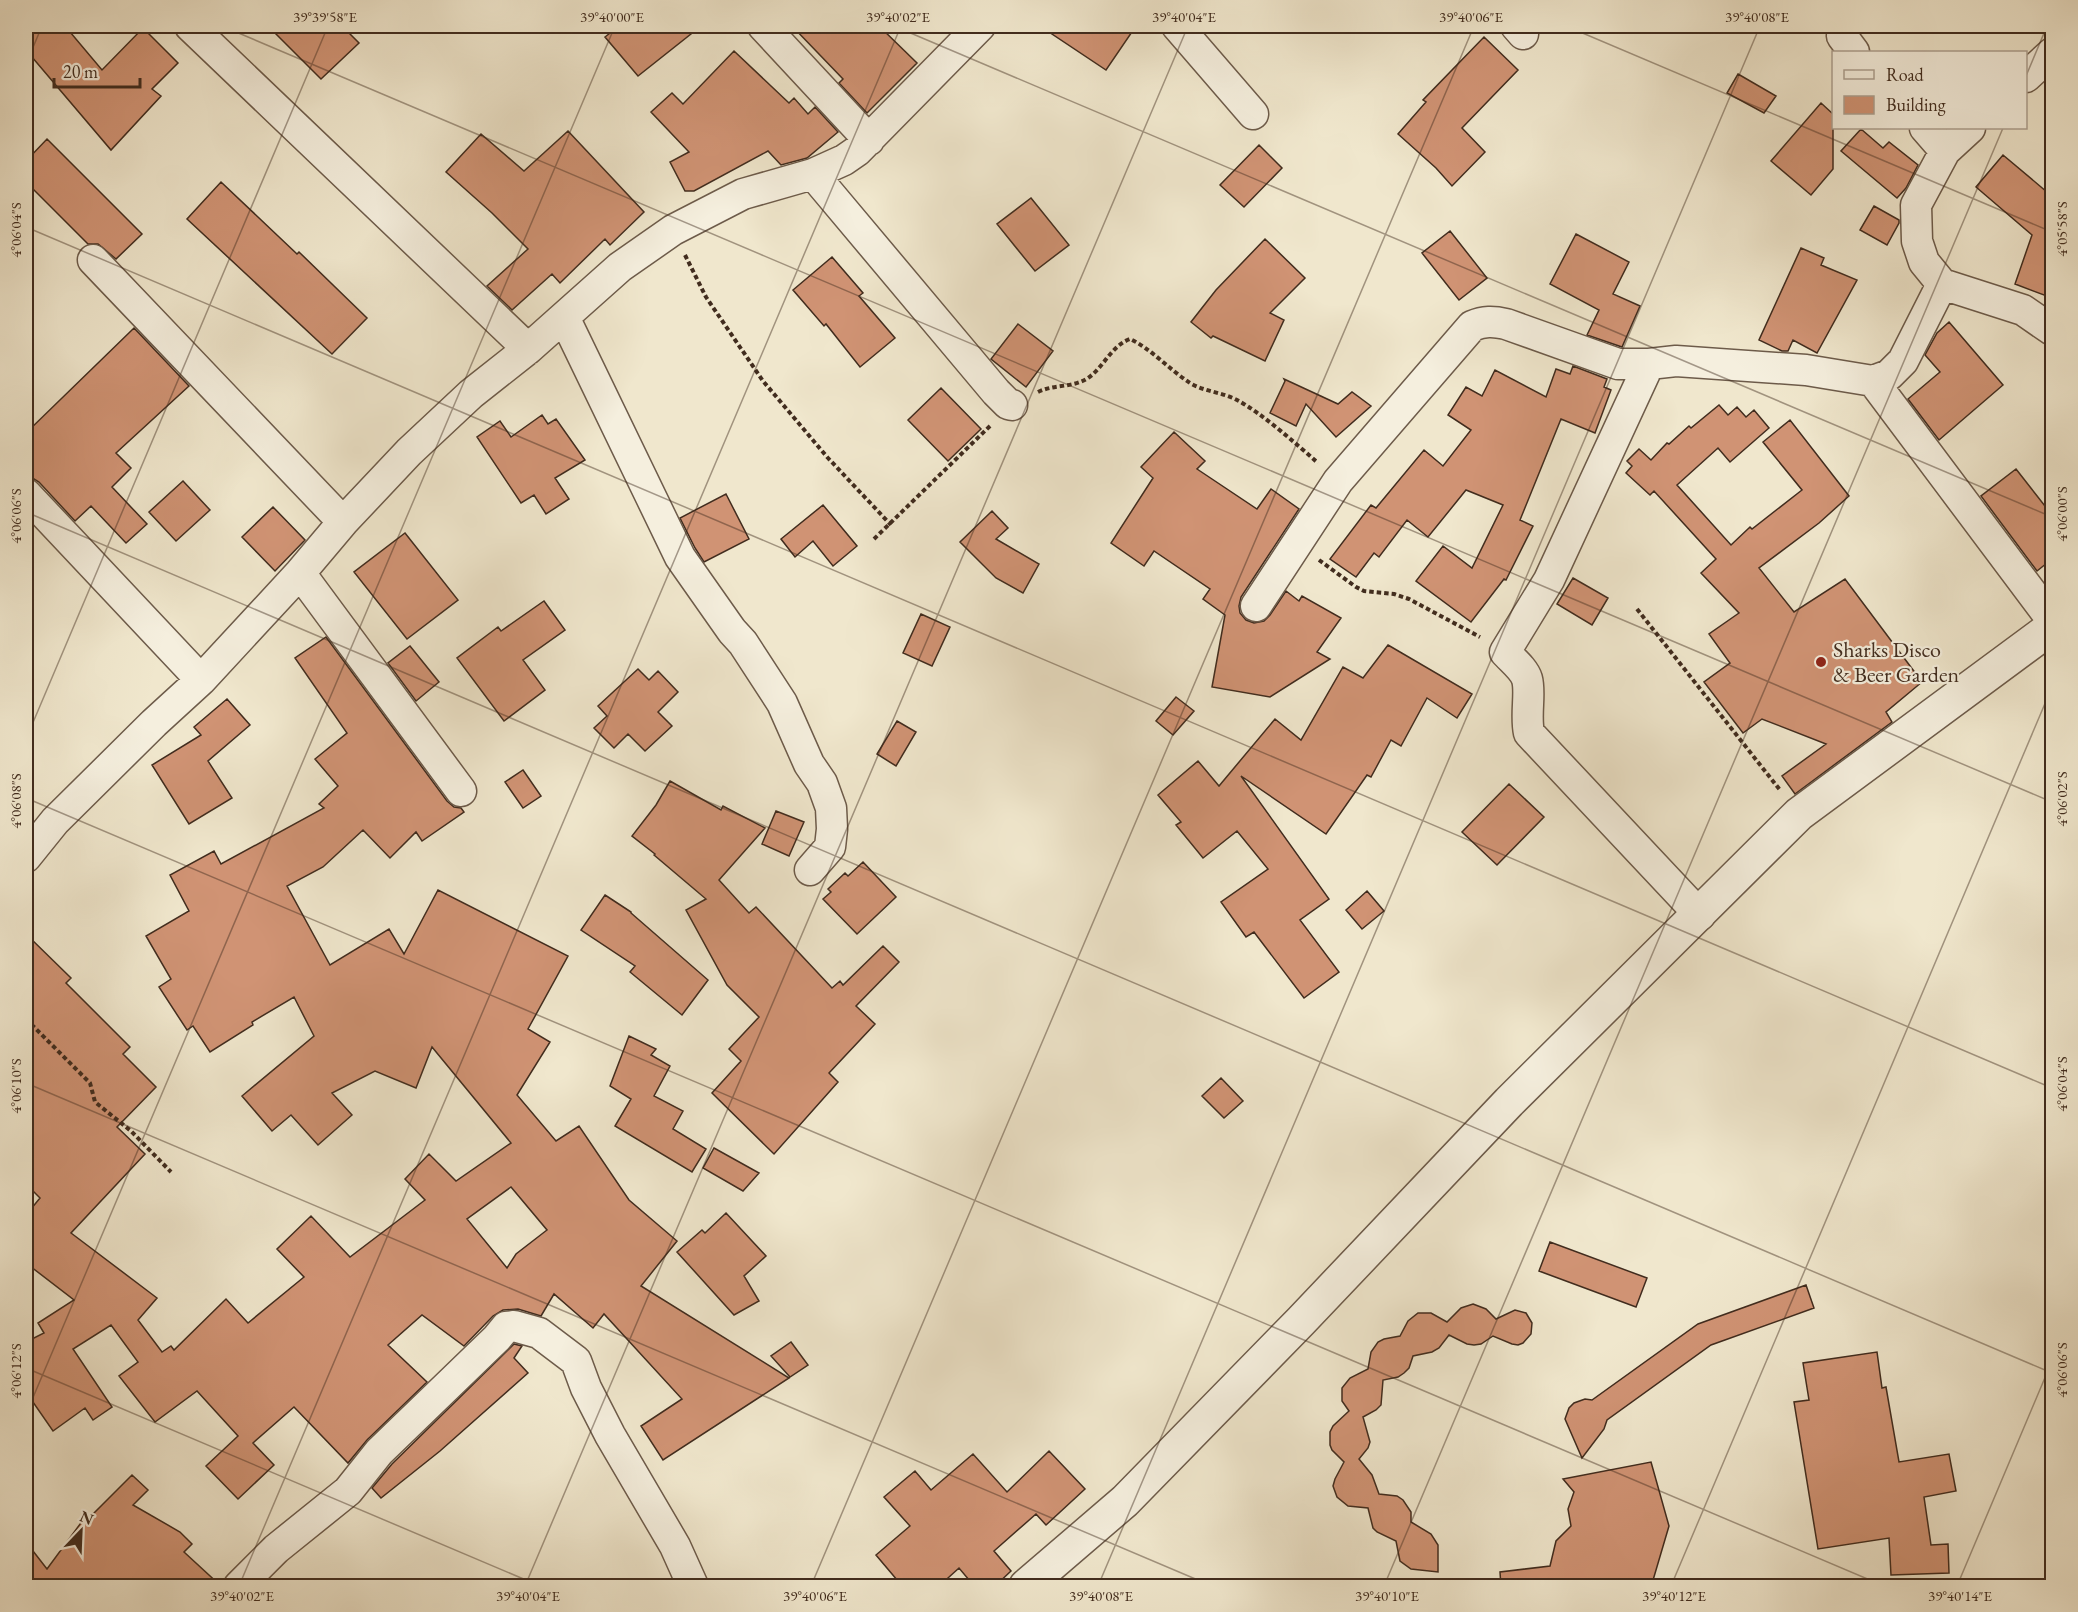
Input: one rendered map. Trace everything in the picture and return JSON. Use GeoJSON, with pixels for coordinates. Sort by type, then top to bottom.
{"type":"FeatureCollection","features":[{"type":"Feature","properties":{"kind":"street"},"geometry":{"type":"LineString","coordinates":[[190,26],[528,349]]}},
{"type":"Feature","properties":{"kind":"street"},"geometry":{"type":"LineString","coordinates":[[763,26],[869,140]]}},
{"type":"Feature","properties":{"kind":"street"},"geometry":{"type":"LineString","coordinates":[[26,857],[55,821],[201,680],[409,452],[471,394],[528,349],[620,267],[673,230],[742,194],[813,174],[844,160],[869,140],[980,26]]}},
{"type":"Feature","properties":{"kind":"street"},"geometry":{"type":"LineString","coordinates":[[1177,26],[1252,114]]}},
{"type":"Feature","properties":{"kind":"street"},"geometry":{"type":"LineString","coordinates":[[1844,26],[1842,36],[1853,51]]}},
{"type":"Feature","properties":{"kind":"street"},"geometry":{"type":"LineString","coordinates":[[2027,75],[2052,53]]}},
{"type":"Feature","properties":{"kind":"street"},"geometry":{"type":"LineString","coordinates":[[1926,129],[1945,151]]}},
{"type":"Feature","properties":{"kind":"street"},"geometry":{"type":"LineString","coordinates":[[1970,129],[1945,151],[1916,205],[1917,241],[1924,262],[1942,284],[2023,310],[2052,330]]}},
{"type":"Feature","properties":{"kind":"street"},"geometry":{"type":"LineString","coordinates":[[813,174],[996,392],[1012,405]]}},
{"type":"Feature","properties":{"kind":"street"},"geometry":{"type":"LineString","coordinates":[[93,260],[343,522]]}},
{"type":"Feature","properties":{"kind":"street"},"geometry":{"type":"LineString","coordinates":[[1256,606],[1338,482],[1472,326],[1493,321],[1506,324],[1618,364],[1676,361],[1806,370],[1873,381],[1889,375],[1903,361],[1942,284]]}},
{"type":"Feature","properties":{"kind":"street"},"geometry":{"type":"LineString","coordinates":[[564,316],[680,557],[743,643],[782,703],[809,764],[822,783],[831,808],[830,847],[810,870]]}},
{"type":"Feature","properties":{"kind":"street"},"geometry":{"type":"LineString","coordinates":[[1650,364],[1549,580],[1505,652],[1527,679],[1526,711],[1529,733],[1700,915]]}},
{"type":"Feature","properties":{"kind":"street"},"geometry":{"type":"LineString","coordinates":[[1873,381],[2052,620]]}},
{"type":"Feature","properties":{"kind":"street"},"geometry":{"type":"LineString","coordinates":[[26,494],[201,680]]}},
{"type":"Feature","properties":{"kind":"street"},"geometry":{"type":"LineString","coordinates":[[300,573],[461,791]]}},
{"type":"Feature","properties":{"kind":"street"},"geometry":{"type":"LineString","coordinates":[[1026,1587],[1125,1501],[1301,1322],[1509,1102],[1700,915],[1799,814],[2052,627]]}},
{"type":"Feature","properties":{"kind":"street"},"geometry":{"type":"LineString","coordinates":[[239,1587],[276,1549],[348,1491],[379,1452],[411,1420],[506,1328],[514,1326],[539,1333],[576,1361],[586,1388],[610,1435],[675,1546],[693,1587]]}},
{"type":"Feature","properties":{"kind":"path"},"geometry":{"type":"LineString","coordinates":[[673,230],[706,297],[763,381],[828,458],[891,525]]}},
{"type":"Feature","properties":{"kind":"path"},"geometry":{"type":"LineString","coordinates":[[874,539],[1012,405],[1045,389],[1076,384],[1087,378],[1122,342],[1130,339],[1201,390],[1237,400],[1338,482]]}},
{"type":"Feature","properties":{"kind":"path"},"geometry":{"type":"LineString","coordinates":[[1297,543],[1356,587],[1364,591],[1394,594],[1409,599],[1505,652]]}},
{"type":"Feature","properties":{"kind":"path"},"geometry":{"type":"LineString","coordinates":[[1637,609],[1799,814]]}},
{"type":"Feature","properties":{"kind":"path"},"geometry":{"type":"LineString","coordinates":[[26,1019],[90,1083],[95,1101],[131,1131],[171,1172]]}},
{"type":"Feature","properties":{"kind":"building"},"geometry":{"type":"Polygon","coordinates":[[[26,26],[65,26],[102,70],[143,28],[178,63],[152,89],[161,96],[111,150],[26,50],[26,26]]]}},
{"type":"Feature","properties":{"kind":"building"},"geometry":{"type":"Polygon","coordinates":[[[268,26],[342,26],[359,43],[321,79],[268,26]]]}},
{"type":"Feature","properties":{"kind":"building"},"geometry":{"type":"Polygon","coordinates":[[[619,26],[701,26],[638,76],[605,37],[619,26]]]}},
{"type":"Feature","properties":{"kind":"building"},"geometry":{"type":"Polygon","coordinates":[[[792,26],[879,26],[917,63],[867,113],[839,83],[843,79],[792,26]]]}},
{"type":"Feature","properties":{"kind":"building"},"geometry":{"type":"Polygon","coordinates":[[[1040,26],[1136,26],[1106,70],[1040,26]]]}},
{"type":"Feature","properties":{"kind":"building"},"geometry":{"type":"Polygon","coordinates":[[[1484,37],[1518,70],[1462,128],[1485,152],[1452,186],[1436,168],[1398,134],[1426,102],[1423,100],[1484,37]]]}},
{"type":"Feature","properties":{"kind":"building"},"geometry":{"type":"Polygon","coordinates":[[[734,51],[789,103],[794,98],[808,114],[815,107],[838,132],[807,158],[781,165],[768,151],[694,191],[685,191],[670,162],[689,152],[651,112],[672,93],[683,104],[734,51]]]}},
{"type":"Feature","properties":{"kind":"building"},"geometry":{"type":"Polygon","coordinates":[[[1738,74],[1776,96],[1764,113],[1727,93],[1738,74]]]}},
{"type":"Feature","properties":{"kind":"building"},"geometry":{"type":"Polygon","coordinates":[[[1821,103],[1832,113],[1833,169],[1811,195],[1771,161],[1821,103]]]}},
{"type":"Feature","properties":{"kind":"building"},"geometry":{"type":"Polygon","coordinates":[[[1861,129],[1883,148],[1889,142],[1918,165],[1906,188],[1897,198],[1841,151],[1861,129]]]}},
{"type":"Feature","properties":{"kind":"building"},"geometry":{"type":"Polygon","coordinates":[[[568,131],[644,212],[610,245],[605,239],[560,283],[552,274],[512,310],[487,286],[528,249],[446,172],[481,134],[524,171],[568,131]]]}},
{"type":"Feature","properties":{"kind":"building"},"geometry":{"type":"Polygon","coordinates":[[[47,139],[142,234],[116,259],[98,244],[88,244],[26,182],[26,161],[47,139]]]}},
{"type":"Feature","properties":{"kind":"building"},"geometry":{"type":"Polygon","coordinates":[[[1259,145],[1282,168],[1244,207],[1220,185],[1259,145]]]}},
{"type":"Feature","properties":{"kind":"building"},"geometry":{"type":"Polygon","coordinates":[[[2003,155],[2047,192],[2049,187],[2052,188],[2052,298],[2015,284],[2032,235],[1976,187],[2003,155]]]}},
{"type":"Feature","properties":{"kind":"building"},"geometry":{"type":"Polygon","coordinates":[[[221,182],[297,254],[299,252],[367,318],[332,354],[187,219],[221,182]]]}},
{"type":"Feature","properties":{"kind":"building"},"geometry":{"type":"Polygon","coordinates":[[[1031,198],[1069,245],[1035,271],[997,224],[1031,198]]]}},
{"type":"Feature","properties":{"kind":"building"},"geometry":{"type":"Polygon","coordinates":[[[1874,206],[1899,220],[1887,245],[1860,230],[1874,206]]]}},
{"type":"Feature","properties":{"kind":"building"},"geometry":{"type":"Polygon","coordinates":[[[1450,231],[1487,278],[1459,300],[1422,253],[1450,231]]]}},
{"type":"Feature","properties":{"kind":"building"},"geometry":{"type":"Polygon","coordinates":[[[1576,234],[1629,262],[1613,294],[1640,306],[1622,347],[1587,335],[1599,310],[1550,284],[1576,234]]]}},
{"type":"Feature","properties":{"kind":"building"},"geometry":{"type":"Polygon","coordinates":[[[1265,239],[1305,278],[1270,313],[1284,320],[1265,361],[1213,336],[1211,338],[1191,322],[1216,290],[1265,239]]]}},
{"type":"Feature","properties":{"kind":"building"},"geometry":{"type":"Polygon","coordinates":[[[1801,248],[1824,258],[1821,265],[1857,280],[1817,353],[1793,340],[1788,351],[1782,351],[1759,340],[1801,248]]]}},
{"type":"Feature","properties":{"kind":"building"},"geometry":{"type":"Polygon","coordinates":[[[832,257],[863,293],[859,296],[895,338],[860,367],[826,324],[824,326],[793,290],[832,257]]]}},
{"type":"Feature","properties":{"kind":"building"},"geometry":{"type":"Polygon","coordinates":[[[1949,322],[2003,385],[1939,440],[1908,399],[1940,372],[1925,355],[1937,333],[1949,322]]]}},
{"type":"Feature","properties":{"kind":"building"},"geometry":{"type":"Polygon","coordinates":[[[1018,324],[1053,351],[1026,387],[991,359],[1018,324]]]}},
{"type":"Feature","properties":{"kind":"building"},"geometry":{"type":"Polygon","coordinates":[[[134,328],[189,386],[116,453],[131,468],[112,487],[147,524],[126,543],[91,506],[75,521],[39,482],[26,474],[26,433],[134,328]]]}},
{"type":"Feature","properties":{"kind":"building"},"geometry":{"type":"Polygon","coordinates":[[[1573,366],[1607,379],[1604,387],[1611,390],[1595,433],[1561,419],[1520,520],[1533,526],[1506,580],[1504,579],[1471,622],[1416,581],[1443,546],[1472,568],[1503,505],[1466,490],[1428,537],[1407,520],[1379,557],[1374,553],[1356,577],[1330,559],[1371,505],[1376,508],[1424,450],[1443,466],[1471,430],[1448,415],[1466,387],[1482,396],[1495,370],[1546,397],[1556,369],[1570,374],[1573,366]]]}},
{"type":"Feature","properties":{"kind":"building"},"geometry":{"type":"Polygon","coordinates":[[[1284,379],[1338,404],[1352,392],[1371,406],[1336,437],[1306,404],[1296,426],[1270,413],[1284,379]]]}},
{"type":"Feature","properties":{"kind":"building"},"geometry":{"type":"Polygon","coordinates":[[[941,388],[981,429],[948,461],[908,420],[941,388]]]}},
{"type":"Feature","properties":{"kind":"building"},"geometry":{"type":"Polygon","coordinates":[[[1719,405],[1728,415],[1737,407],[1746,417],[1754,410],[1769,428],[1730,462],[1718,448],[1677,485],[1731,545],[1750,527],[1752,529],[1802,490],[1763,442],[1790,420],[1849,496],[1819,523],[1759,568],[1794,612],[1845,579],[1922,682],[1886,712],[1892,722],[1795,794],[1782,776],[1826,744],[1762,719],[1743,733],[1704,682],[1730,663],[1709,634],[1739,613],[1701,573],[1716,559],[1654,491],[1650,495],[1626,473],[1632,466],[1627,461],[1639,449],[1651,460],[1667,443],[1669,444],[1689,426],[1691,428],[1719,405]]]}},
{"type":"Feature","properties":{"kind":"building"},"geometry":{"type":"Polygon","coordinates":[[[542,415],[548,424],[556,419],[585,460],[555,478],[569,499],[546,514],[534,495],[521,503],[477,437],[500,421],[511,437],[542,415]]]}},
{"type":"Feature","properties":{"kind":"building"},"geometry":{"type":"Polygon","coordinates":[[[1174,432],[1205,461],[1197,469],[1257,509],[1271,489],[1299,509],[1241,597],[1240,613],[1246,620],[1254,623],[1264,621],[1286,591],[1299,601],[1302,596],[1341,618],[1317,652],[1330,659],[1270,697],[1212,687],[1225,615],[1203,599],[1210,589],[1154,551],[1144,566],[1111,543],[1153,478],[1141,467],[1174,432]]]}},
{"type":"Feature","properties":{"kind":"building"},"geometry":{"type":"Polygon","coordinates":[[[2016,469],[2052,515],[2052,559],[2037,571],[1981,496],[2016,469]]]}},
{"type":"Feature","properties":{"kind":"building"},"geometry":{"type":"Polygon","coordinates":[[[183,481],[210,510],[176,541],[149,512],[183,481]]]}},
{"type":"Feature","properties":{"kind":"building"},"geometry":{"type":"Polygon","coordinates":[[[726,494],[749,539],[704,562],[680,518],[726,494]]]}},
{"type":"Feature","properties":{"kind":"building"},"geometry":{"type":"Polygon","coordinates":[[[823,505],[857,546],[833,566],[813,541],[795,557],[781,539],[823,505]]]}},
{"type":"Feature","properties":{"kind":"building"},"geometry":{"type":"Polygon","coordinates":[[[273,507],[305,540],[275,571],[242,537],[273,507]]]}},
{"type":"Feature","properties":{"kind":"building"},"geometry":{"type":"Polygon","coordinates":[[[992,511],[1008,528],[996,539],[1039,564],[1023,593],[996,578],[960,542],[992,511]]]}},
{"type":"Feature","properties":{"kind":"building"},"geometry":{"type":"Polygon","coordinates":[[[405,533],[458,600],[407,639],[354,572],[405,533]]]}},
{"type":"Feature","properties":{"kind":"building"},"geometry":{"type":"Polygon","coordinates":[[[1573,578],[1608,598],[1592,625],[1557,604],[1573,578]]]}},
{"type":"Feature","properties":{"kind":"building"},"geometry":{"type":"Polygon","coordinates":[[[544,601],[565,630],[523,660],[545,690],[504,721],[457,658],[498,627],[501,631],[544,601]]]}},
{"type":"Feature","properties":{"kind":"building"},"geometry":{"type":"Polygon","coordinates":[[[921,614],[950,627],[932,666],[903,653],[921,614]]]}},
{"type":"Feature","properties":{"kind":"building"},"geometry":{"type":"Polygon","coordinates":[[[326,637],[447,801],[464,812],[422,841],[416,832],[390,858],[363,830],[323,867],[287,886],[330,965],[389,929],[404,954],[438,890],[568,956],[528,1029],[550,1042],[517,1095],[556,1141],[579,1126],[629,1200],[677,1241],[641,1286],[789,1378],[663,1460],[641,1426],[682,1399],[604,1314],[593,1328],[554,1294],[541,1316],[518,1309],[503,1310],[493,1316],[464,1346],[422,1315],[388,1345],[427,1382],[367,1440],[348,1463],[294,1407],[253,1443],[274,1465],[238,1499],[206,1466],[238,1436],[197,1391],[155,1422],[119,1376],[138,1362],[111,1325],[73,1349],[112,1407],[93,1420],[85,1408],[53,1431],[26,1392],[26,1342],[44,1333],[38,1323],[74,1300],[26,1263],[26,1215],[40,1198],[26,1184],[26,934],[71,978],[66,983],[130,1047],[123,1054],[156,1087],[117,1127],[145,1154],[71,1233],[157,1298],[138,1320],[162,1352],[171,1346],[174,1350],[226,1299],[248,1323],[304,1277],[277,1249],[311,1216],[350,1257],[425,1200],[405,1179],[429,1154],[456,1181],[511,1143],[432,1047],[416,1088],[375,1071],[332,1093],[352,1115],[318,1145],[291,1115],[272,1131],[242,1096],[314,1036],[294,997],[252,1022],[253,1025],[210,1052],[193,1026],[187,1030],[159,987],[171,979],[146,936],[189,911],[170,875],[214,851],[221,864],[324,808],[319,804],[338,786],[315,759],[347,733],[295,658],[326,637]],[[511,1187],[467,1219],[507,1268],[516,1254],[547,1230],[511,1187]]]}},
{"type":"Feature","properties":{"kind":"building"},"geometry":{"type":"Polygon","coordinates":[[[1388,645],[1472,694],[1457,718],[1427,698],[1401,746],[1391,740],[1371,777],[1367,775],[1326,834],[1241,776],[1329,899],[1300,920],[1339,972],[1304,998],[1254,932],[1246,937],[1221,902],[1268,869],[1237,831],[1203,858],[1176,825],[1181,822],[1158,795],[1198,761],[1219,786],[1275,719],[1301,740],[1343,667],[1363,678],[1388,645]]]}},
{"type":"Feature","properties":{"kind":"building"},"geometry":{"type":"Polygon","coordinates":[[[410,646],[439,682],[416,701],[388,663],[410,646]]]}},
{"type":"Feature","properties":{"kind":"building"},"geometry":{"type":"Polygon","coordinates":[[[638,669],[649,680],[658,671],[678,692],[658,712],[672,726],[645,751],[628,734],[614,748],[594,728],[607,716],[598,706],[638,669]]]}},
{"type":"Feature","properties":{"kind":"building"},"geometry":{"type":"Polygon","coordinates":[[[1176,697],[1194,711],[1173,735],[1156,721],[1176,697]]]}},
{"type":"Feature","properties":{"kind":"building"},"geometry":{"type":"Polygon","coordinates":[[[227,699],[250,725],[208,761],[232,798],[189,824],[152,765],[201,735],[194,727],[227,699]]]}},
{"type":"Feature","properties":{"kind":"building"},"geometry":{"type":"Polygon","coordinates":[[[897,721],[916,732],[896,766],[877,754],[897,721]]]}},
{"type":"Feature","properties":{"kind":"building"},"geometry":{"type":"Polygon","coordinates":[[[523,770],[541,796],[523,808],[505,782],[523,770]]]}},
{"type":"Feature","properties":{"kind":"building"},"geometry":{"type":"Polygon","coordinates":[[[670,781],[721,810],[723,806],[765,828],[719,880],[749,913],[756,907],[832,988],[840,981],[843,985],[883,946],[899,962],[856,1006],[875,1024],[829,1073],[838,1082],[774,1154],[712,1093],[741,1061],[729,1049],[759,1017],[727,985],[686,910],[706,899],[632,836],[656,805],[670,781]]]}},
{"type":"Feature","properties":{"kind":"building"},"geometry":{"type":"Polygon","coordinates":[[[1509,784],[1544,817],[1497,865],[1462,832],[1509,784]]]}},
{"type":"Feature","properties":{"kind":"building"},"geometry":{"type":"Polygon","coordinates":[[[776,811],[804,822],[789,856],[762,844],[776,811]]]}},
{"type":"Feature","properties":{"kind":"building"},"geometry":{"type":"Polygon","coordinates":[[[863,862],[896,897],[857,934],[823,899],[831,892],[828,889],[845,873],[848,876],[863,862]]]}},
{"type":"Feature","properties":{"kind":"building"},"geometry":{"type":"Polygon","coordinates":[[[1367,891],[1384,911],[1362,929],[1346,910],[1367,891]]]}},
{"type":"Feature","properties":{"kind":"building"},"geometry":{"type":"Polygon","coordinates":[[[605,895],[631,912],[708,980],[682,1015],[630,972],[635,966],[581,930],[605,895]]]}},
{"type":"Feature","properties":{"kind":"building"},"geometry":{"type":"Polygon","coordinates":[[[629,1036],[656,1049],[651,1055],[670,1066],[654,1096],[683,1111],[673,1129],[706,1149],[692,1172],[615,1126],[631,1099],[610,1086],[629,1036]]]}},
{"type":"Feature","properties":{"kind":"building"},"geometry":{"type":"Polygon","coordinates":[[[1221,1078],[1243,1101],[1224,1118],[1202,1096],[1221,1078]]]}},
{"type":"Feature","properties":{"kind":"building"},"geometry":{"type":"Polygon","coordinates":[[[714,1148],[759,1173],[743,1191],[703,1168],[714,1148]]]}},
{"type":"Feature","properties":{"kind":"building"},"geometry":{"type":"Polygon","coordinates":[[[726,1213],[766,1256],[744,1276],[759,1301],[734,1315],[677,1252],[702,1230],[705,1233],[726,1213]]]}},
{"type":"Feature","properties":{"kind":"building"},"geometry":{"type":"Polygon","coordinates":[[[1550,1242],[1647,1278],[1636,1307],[1539,1271],[1550,1242]]]}},
{"type":"Feature","properties":{"kind":"building"},"geometry":{"type":"Polygon","coordinates":[[[1806,1285],[1814,1308],[1711,1345],[1607,1420],[1604,1429],[1582,1458],[1565,1419],[1569,1408],[1574,1403],[1585,1399],[1592,1400],[1698,1324],[1806,1285]]]}},
{"type":"Feature","properties":{"kind":"building"},"geometry":{"type":"Polygon","coordinates":[[[1473,1304],[1486,1309],[1496,1319],[1515,1310],[1526,1313],[1532,1323],[1531,1334],[1518,1345],[1493,1336],[1481,1344],[1467,1344],[1449,1335],[1439,1348],[1413,1356],[1409,1368],[1404,1373],[1398,1377],[1383,1380],[1381,1405],[1363,1417],[1370,1442],[1359,1459],[1372,1475],[1379,1494],[1397,1496],[1403,1500],[1411,1512],[1411,1522],[1431,1534],[1438,1545],[1438,1572],[1411,1569],[1400,1561],[1396,1541],[1373,1528],[1368,1508],[1348,1506],[1337,1497],[1333,1486],[1344,1462],[1332,1450],[1330,1432],[1333,1426],[1349,1411],[1342,1401],[1342,1388],[1350,1378],[1368,1369],[1371,1352],[1378,1342],[1400,1336],[1408,1321],[1418,1313],[1431,1313],[1447,1322],[1461,1308],[1473,1304]]]}},
{"type":"Feature","properties":{"kind":"building"},"geometry":{"type":"Polygon","coordinates":[[[791,1342],[808,1365],[790,1377],[771,1356],[791,1342]]]}},
{"type":"Feature","properties":{"kind":"building"},"geometry":{"type":"Polygon","coordinates":[[[514,1344],[522,1346],[514,1358],[528,1373],[440,1451],[381,1498],[372,1488],[392,1464],[514,1344]]]}},
{"type":"Feature","properties":{"kind":"building"},"geometry":{"type":"Polygon","coordinates":[[[1877,1352],[1882,1388],[1886,1387],[1899,1462],[1949,1454],[1956,1491],[1924,1497],[1931,1545],[1948,1544],[1949,1573],[1891,1575],[1889,1538],[1818,1549],[1794,1402],[1809,1400],[1803,1363],[1877,1352]]]}},
{"type":"Feature","properties":{"kind":"building"},"geometry":{"type":"Polygon","coordinates":[[[1049,1451],[1085,1489],[1046,1525],[1036,1514],[994,1551],[1011,1571],[994,1587],[975,1587],[959,1568],[938,1587],[903,1587],[876,1555],[910,1526],[884,1497],[915,1471],[931,1490],[973,1454],[1007,1492],[1049,1451]]]}},
{"type":"Feature","properties":{"kind":"building"},"geometry":{"type":"Polygon","coordinates":[[[1651,1462],[1669,1526],[1651,1587],[1501,1587],[1500,1572],[1550,1566],[1556,1541],[1571,1526],[1568,1509],[1574,1492],[1563,1479],[1651,1462]]]}},
{"type":"Feature","properties":{"kind":"building"},"geometry":{"type":"Polygon","coordinates":[[[132,1475],[148,1490],[133,1505],[180,1532],[192,1544],[184,1552],[222,1587],[26,1587],[26,1542],[47,1569],[86,1516],[89,1518],[132,1475]]]}},
{"type":"Feature","properties":{"kind":"place","name":"Sharks Disco & Beer Garden"},"geometry":{"type":"Point","coordinates":[1821,662]}}]}
